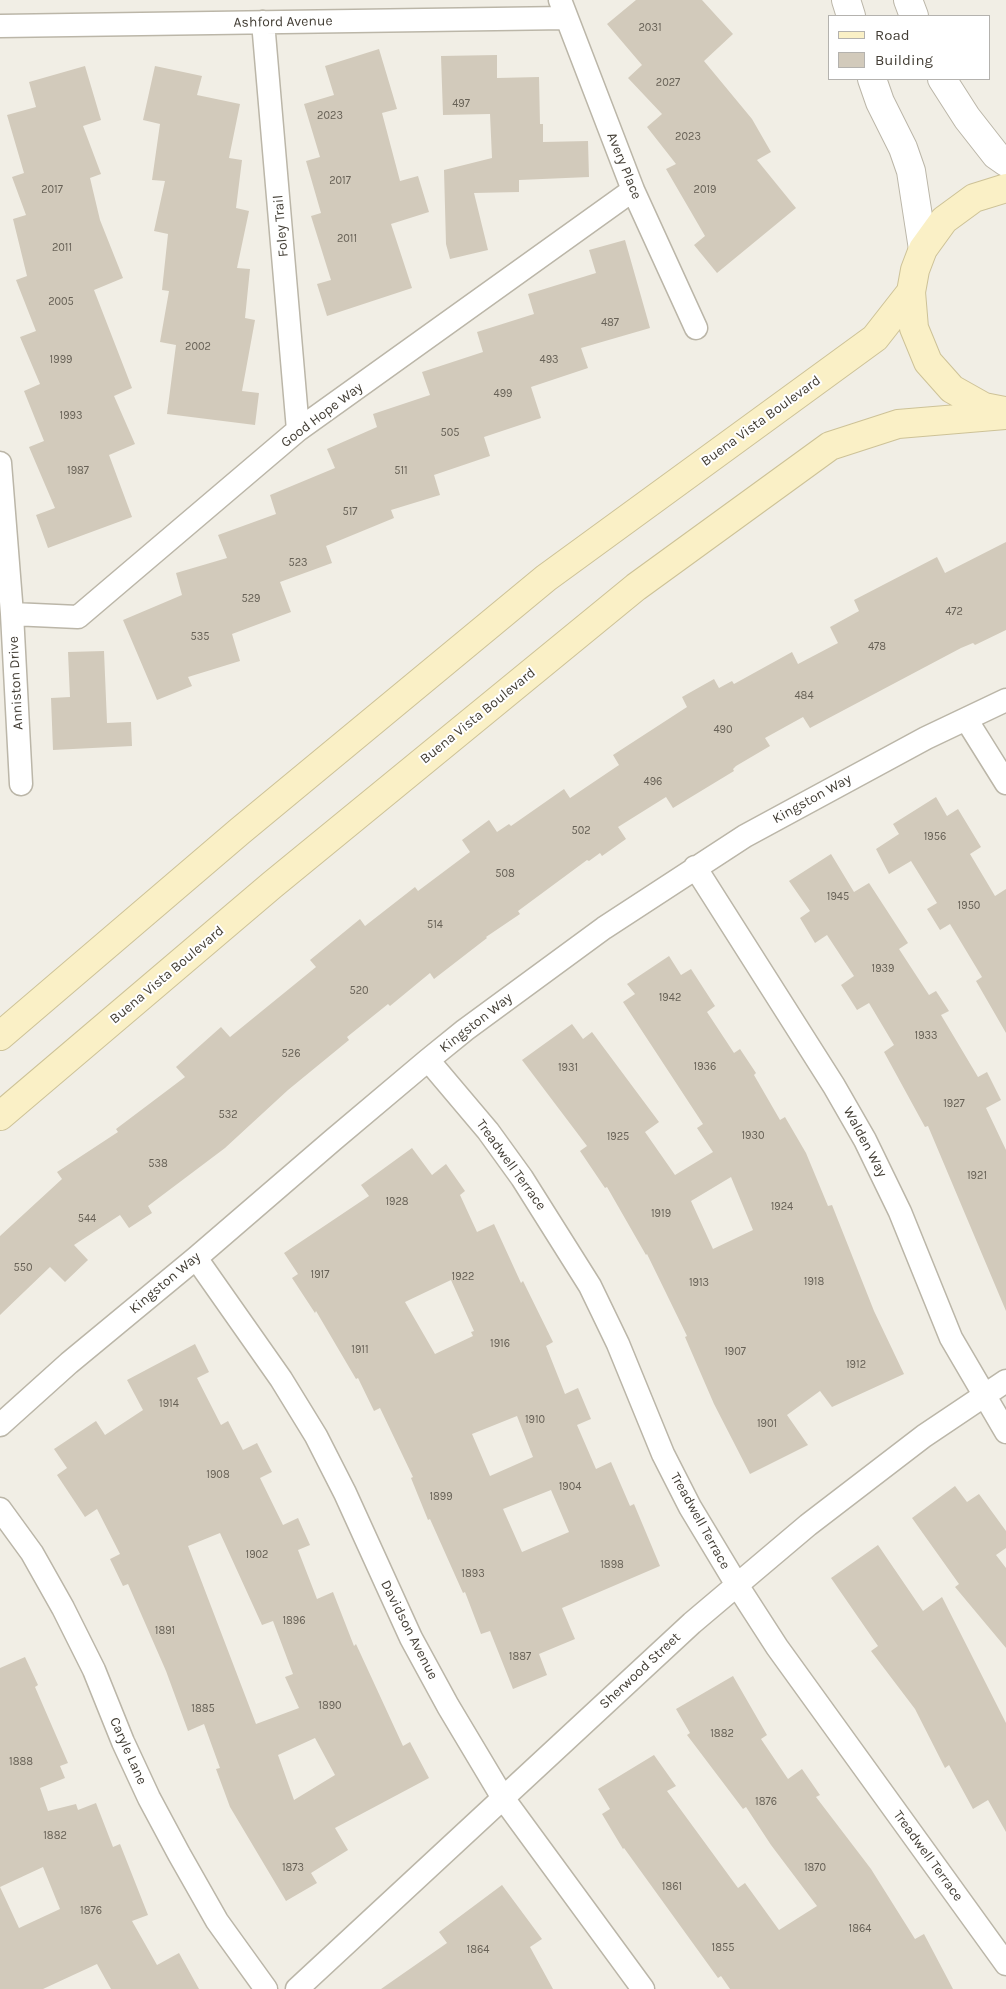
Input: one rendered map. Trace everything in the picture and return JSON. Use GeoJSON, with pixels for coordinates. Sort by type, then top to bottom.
{"type":"FeatureCollection","features":[{"type":"Feature","properties":{"kind":"main road","name":"Buena Vista Boulevard"},"geometry":{"type":"LineString","coordinates":[[1006,188],[974,198],[944,220],[923,249],[915,270],[911,292],[914,328],[928,362],[952,389],[984,407],[1006,414]]}},
{"type":"Feature","properties":{"kind":"main road","name":"Buena Vista Boulevard"},"geometry":{"type":"LineString","coordinates":[[0,1036],[240,831],[546,578],[875,338],[911,292]]}},
{"type":"Feature","properties":{"kind":"main road","name":"Buena Vista Boulevard"},"geometry":{"type":"LineString","coordinates":[[0,1116],[272,885],[636,586],[830,446],[898,424],[1006,414]]}},
{"type":"Feature","properties":{"kind":"street"},"geometry":{"type":"LineString","coordinates":[[846,0],[851,15]]}},
{"type":"Feature","properties":{"kind":"street"},"geometry":{"type":"LineString","coordinates":[[908,0],[914,15]]}},
{"type":"Feature","properties":{"kind":"street","name":"Ashford Avenue"},"geometry":{"type":"LineString","coordinates":[[0,26],[263,22],[563,9]]}},
{"type":"Feature","properties":{"kind":"street","name":"Avery Place"},"geometry":{"type":"LineString","coordinates":[[563,9],[633,190],[696,328]]}},
{"type":"Feature","properties":{"kind":"street","name":"Foley Trail"},"geometry":{"type":"LineString","coordinates":[[263,22],[298,430]]}},
{"type":"Feature","properties":{"kind":"street"},"geometry":{"type":"LineString","coordinates":[[872,80],[880,102],[903,148],[911,171],[923,249]]}},
{"type":"Feature","properties":{"kind":"street"},"geometry":{"type":"LineString","coordinates":[[943,80],[967,118],[996,156],[1006,162]]}},
{"type":"Feature","properties":{"kind":"street","name":"Good Hope Way"},"geometry":{"type":"LineString","coordinates":[[12,614],[78,617],[298,430],[633,190]]}},
{"type":"Feature","properties":{"kind":"street","name":"Anniston Drive"},"geometry":{"type":"LineString","coordinates":[[0,463],[12,614],[21,784]]}},
{"type":"Feature","properties":{"kind":"street","name":"Kingston Way"},"geometry":{"type":"LineString","coordinates":[[0,1425],[69,1363],[196,1258],[428,1060],[465,1030],[604,928],[745,836],[926,738],[1006,700]]}},
{"type":"Feature","properties":{"kind":"street"},"geometry":{"type":"LineString","coordinates":[[966,719],[1006,783]]}},
{"type":"Feature","properties":{"kind":"street","name":"Walden Way"},"geometry":{"type":"LineString","coordinates":[[696,867],[834,1086],[865,1140],[900,1212],[951,1338],[1006,1432]]}},
{"type":"Feature","properties":{"kind":"street","name":"Treadwell Terrace"},"geometry":{"type":"LineString","coordinates":[[428,1060],[488,1131],[522,1178],[590,1286],[618,1344],[663,1454],[690,1507],[737,1585],[777,1647],[1006,1964]]}},
{"type":"Feature","properties":{"kind":"street","name":"Davidson Avenue"},"geometry":{"type":"LineString","coordinates":[[196,1258],[281,1379],[316,1436],[346,1493],[411,1638],[448,1706],[503,1798],[643,1989]]}},
{"type":"Feature","properties":{"kind":"street","name":"Sherwood Street"},"geometry":{"type":"LineString","coordinates":[[297,1989],[692,1623],[808,1525],[924,1436],[1006,1381]]}},
{"type":"Feature","properties":{"kind":"street","name":"Caryle Lane"},"geometry":{"type":"LineString","coordinates":[[0,1509],[32,1552],[63,1608],[94,1670],[134,1766],[179,1854],[217,1921],[266,1989]]}},
{"type":"Feature","properties":{"kind":"building"},"geometry":{"type":"Polygon","coordinates":[[[636,0],[702,0],[733,34],[704,61],[752,119],[771,152],[757,160],[796,208],[717,273],[694,245],[705,236],[666,169],[676,164],[647,127],[662,114],[628,78],[642,65],[607,24],[636,0]]]}},
{"type":"Feature","properties":{"kind":"building"},"geometry":{"type":"Polygon","coordinates":[[[379,49],[397,109],[382,113],[400,181],[418,176],[429,212],[391,224],[412,288],[327,316],[317,284],[331,280],[311,216],[321,213],[306,161],[320,157],[304,104],[334,95],[325,66],[379,49]]]}},
{"type":"Feature","properties":{"kind":"building"},"geometry":{"type":"Polygon","coordinates":[[[497,55],[497,78],[539,77],[540,124],[543,124],[543,142],[588,141],[589,177],[519,180],[519,192],[474,193],[488,250],[450,259],[446,244],[444,170],[492,158],[490,114],[443,115],[441,56],[497,55]]]}},
{"type":"Feature","properties":{"kind":"building"},"geometry":{"type":"Polygon","coordinates":[[[85,66],[101,120],[83,126],[101,174],[90,178],[100,220],[123,278],[94,290],[132,388],[114,396],[135,444],[109,455],[132,517],[48,548],[36,515],[55,508],[29,447],[44,441],[24,391],[40,384],[20,337],[36,331],[16,280],[27,276],[13,219],[26,215],[12,177],[24,173],[7,115],[36,107],[29,82],[85,66]]]}},
{"type":"Feature","properties":{"kind":"building"},"geometry":{"type":"Polygon","coordinates":[[[155,66],[202,76],[197,95],[240,104],[229,158],[242,160],[236,208],[249,211],[237,268],[250,269],[245,318],[255,320],[242,391],[259,393],[255,425],[167,414],[176,345],[160,342],[169,291],[162,290],[168,234],[154,231],[165,181],[152,180],[160,124],[143,120],[155,66]]]}},
{"type":"Feature","properties":{"kind":"building"},"geometry":{"type":"Polygon","coordinates":[[[625,240],[650,328],[581,348],[588,368],[531,387],[541,418],[484,437],[490,456],[434,475],[440,495],[391,510],[394,518],[326,546],[332,563],[280,582],[291,612],[232,634],[240,661],[188,677],[192,686],[157,700],[123,620],[182,595],[176,573],[227,558],[218,535],[276,514],[270,495],[335,468],[327,449],[377,427],[373,414],[430,395],[422,372],[483,352],[477,332],[534,314],[528,294],[596,273],[589,250],[625,240]]]}},
{"type":"Feature","properties":{"kind":"building"},"geometry":{"type":"Polygon","coordinates":[[[1006,542],[1006,630],[975,645],[973,643],[961,648],[810,728],[803,717],[765,738],[770,746],[736,766],[733,769],[734,771],[673,808],[666,797],[618,827],[626,839],[602,856],[600,853],[589,861],[587,860],[518,911],[520,914],[486,937],[434,979],[430,973],[390,1006],[388,1004],[347,1037],[349,1040],[288,1090],[225,1148],[148,1206],[152,1213],[129,1228],[120,1215],[74,1245],[88,1260],[65,1282],[50,1267],[0,1315],[0,1236],[62,1179],[57,1172],[118,1132],[116,1129],[185,1077],[176,1067],[221,1027],[230,1037],[316,967],[310,960],[360,919],[365,926],[415,887],[418,891],[470,852],[462,840],[489,820],[497,832],[509,824],[511,826],[564,789],[570,798],[619,765],[613,755],[687,707],[682,697],[714,679],[719,688],[732,681],[734,684],[792,652],[798,664],[838,643],[830,627],[859,611],[854,600],[937,557],[945,573],[1006,542]]]}},
{"type":"Feature","properties":{"kind":"building"},"geometry":{"type":"Polygon","coordinates":[[[104,651],[107,723],[131,722],[132,746],[53,750],[51,698],[70,697],[68,652],[104,651]]]}},
{"type":"Feature","properties":{"kind":"building"},"geometry":{"type":"Polygon","coordinates":[[[936,797],[947,816],[958,809],[981,847],[970,854],[995,896],[1006,889],[1006,1033],[976,981],[982,977],[950,924],[940,930],[927,909],[937,903],[911,861],[889,874],[876,849],[899,834],[893,824],[936,797]]]}},
{"type":"Feature","properties":{"kind":"building"},"geometry":{"type":"Polygon","coordinates":[[[831,854],[854,892],[869,883],[908,943],[899,949],[929,995],[936,991],[949,1011],[941,1015],[978,1077],[987,1072],[1001,1100],[986,1108],[1006,1150],[1006,1311],[928,1126],[925,1127],[884,1052],[894,1045],[869,1003],[857,1010],[841,985],[854,976],[827,935],[815,943],[800,918],[810,911],[789,881],[831,854]]]}},
{"type":"Feature","properties":{"kind":"building"},"geometry":{"type":"Polygon","coordinates":[[[669,956],[681,975],[691,969],[715,1006],[707,1012],[734,1053],[740,1049],[756,1073],[754,1075],[780,1120],[785,1117],[806,1153],[828,1206],[832,1205],[874,1311],[904,1374],[832,1407],[820,1391],[787,1415],[808,1445],[750,1474],[714,1404],[685,1337],[687,1336],[647,1254],[607,1187],[605,1188],[580,1151],[587,1146],[522,1060],[572,1024],[583,1039],[592,1032],[659,1122],[645,1132],[675,1175],[713,1152],[697,1128],[703,1124],[623,1002],[635,994],[627,984],[669,956]],[[731,1177],[691,1201],[713,1249],[753,1230],[731,1177]]]}},
{"type":"Feature","properties":{"kind":"building"},"geometry":{"type":"Polygon","coordinates":[[[412,1148],[432,1175],[446,1164],[465,1191],[460,1195],[477,1232],[494,1224],[521,1283],[523,1281],[553,1342],[546,1346],[565,1394],[578,1388],[591,1419],[577,1425],[596,1469],[611,1462],[630,1506],[634,1504],[660,1566],[562,1608],[575,1639],[539,1654],[547,1675],[513,1689],[490,1631],[481,1634],[465,1592],[463,1593],[430,1519],[428,1520],[411,1478],[413,1477],[380,1408],[374,1411],[358,1378],[356,1379],[316,1311],[315,1313],[292,1278],[298,1274],[284,1253],[369,1196],[361,1185],[412,1148]],[[451,1280],[405,1302],[435,1354],[473,1336],[471,1332],[474,1331],[451,1280]],[[517,1416],[472,1434],[490,1476],[533,1457],[517,1416]],[[551,1490],[503,1509],[522,1552],[569,1532],[551,1490]]]}},
{"type":"Feature","properties":{"kind":"building"},"geometry":{"type":"Polygon","coordinates":[[[195,1344],[209,1372],[197,1378],[221,1425],[228,1421],[243,1450],[257,1443],[272,1472],[260,1478],[283,1525],[298,1518],[310,1545],[298,1550],[317,1599],[333,1592],[354,1646],[356,1644],[403,1746],[410,1742],[429,1778],[335,1828],[348,1850],[311,1873],[317,1883],[286,1901],[230,1807],[216,1769],[220,1768],[204,1724],[188,1731],[166,1671],[128,1584],[123,1586],[110,1559],[120,1554],[97,1509],[85,1517],[57,1475],[67,1468],[54,1449],[96,1421],[105,1435],[143,1410],[127,1380],[195,1344]],[[220,1533],[188,1546],[256,1724],[299,1708],[285,1677],[293,1674],[273,1621],[262,1625],[220,1533]],[[315,1738],[278,1755],[294,1800],[335,1775],[315,1738]]]}},
{"type":"Feature","properties":{"kind":"building"},"geometry":{"type":"Polygon","coordinates":[[[955,1486],[967,1502],[979,1494],[1006,1531],[1006,1548],[996,1555],[1006,1568],[1006,1648],[955,1587],[959,1584],[912,1518],[955,1486]]]}},
{"type":"Feature","properties":{"kind":"building"},"geometry":{"type":"Polygon","coordinates":[[[878,1545],[923,1611],[942,1597],[1006,1723],[1006,1832],[988,1800],[973,1809],[949,1765],[945,1768],[915,1709],[871,1651],[878,1646],[831,1578],[878,1545]]]}},
{"type":"Feature","properties":{"kind":"building"},"geometry":{"type":"Polygon","coordinates":[[[25,1657],[38,1685],[35,1687],[68,1763],[60,1766],[65,1778],[40,1788],[48,1811],[76,1804],[78,1810],[96,1803],[113,1847],[120,1844],[148,1915],[132,1921],[157,1965],[179,1953],[199,1989],[111,1989],[97,1964],[43,1989],[0,1989],[0,1668],[25,1657]],[[43,1867],[0,1887],[19,1928],[60,1909],[43,1867]]]}},
{"type":"Feature","properties":{"kind":"building"},"geometry":{"type":"Polygon","coordinates":[[[733,1676],[767,1735],[761,1739],[788,1779],[802,1769],[820,1795],[816,1797],[871,1869],[915,1939],[924,1934],[953,1989],[730,1989],[721,1976],[718,1978],[623,1849],[602,1814],[610,1809],[598,1789],[654,1755],[676,1786],[667,1791],[738,1888],[745,1883],[779,1930],[817,1906],[771,1845],[746,1807],[743,1809],[687,1735],[690,1733],[676,1709],[733,1676]]]}},
{"type":"Feature","properties":{"kind":"building"},"geometry":{"type":"Polygon","coordinates":[[[502,1885],[542,1939],[530,1947],[553,1989],[381,1989],[447,1943],[439,1932],[502,1885]]]}}]}
